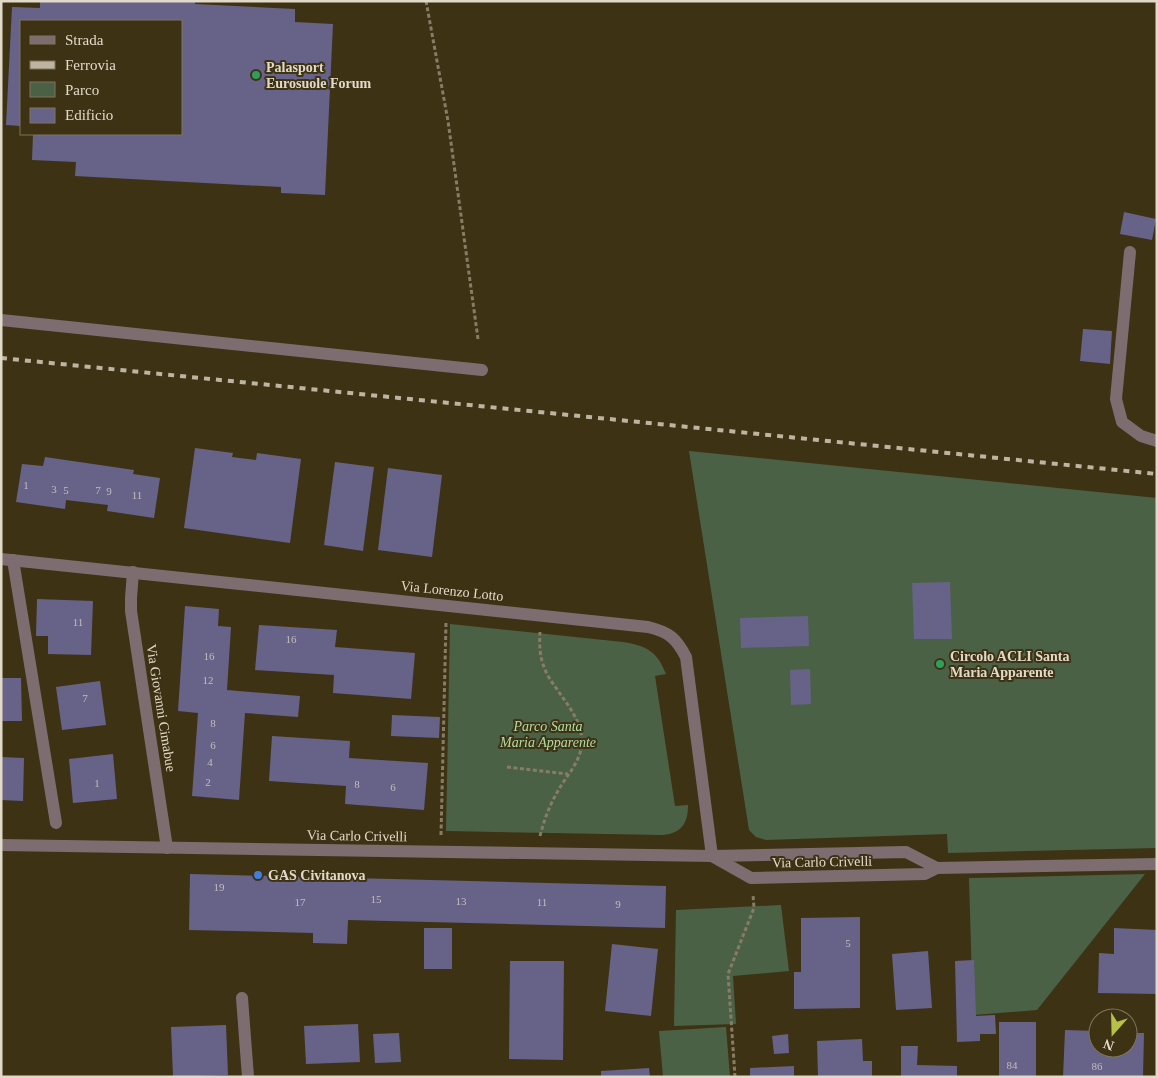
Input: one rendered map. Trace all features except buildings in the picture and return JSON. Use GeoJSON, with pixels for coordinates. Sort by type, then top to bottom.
{"type":"FeatureCollection","features":[{"type":"Feature","properties":{"kind":"street"},"geometry":{"type":"LineString","coordinates":[[1130,252],[1116,399],[1122,422],[1141,436],[1157,441]]}},
{"type":"Feature","properties":{"kind":"street"},"geometry":{"type":"LineString","coordinates":[[1,320],[482,370]]}},
{"type":"Feature","properties":{"kind":"street"},"geometry":{"type":"LineString","coordinates":[[7,559],[56,823]]}},
{"type":"Feature","properties":{"kind":"street","name":"Via Lorenzo Lotto"},"geometry":{"type":"LineString","coordinates":[[7,559],[648,627],[660,630],[671,636],[679,644],[686,657],[712,856]]}},
{"type":"Feature","properties":{"kind":"street","name":"Via Giovanni Cimabue"},"geometry":{"type":"LineString","coordinates":[[133,572],[130,598],[131,611],[167,848]]}},
{"type":"Feature","properties":{"kind":"street","name":"Via Carlo Crivelli"},"geometry":{"type":"LineString","coordinates":[[1,845],[712,856],[906,852],[937,868]]}},
{"type":"Feature","properties":{"kind":"street","name":"Via Carlo Crivelli"},"geometry":{"type":"LineString","coordinates":[[712,856],[752,878],[925,874],[937,868],[1157,864]]}},
{"type":"Feature","properties":{"kind":"street"},"geometry":{"type":"LineString","coordinates":[[242,998],[248,1077]]}},
{"type":"Feature","properties":{"kind":"path"},"geometry":{"type":"LineString","coordinates":[[426,1],[448,122],[478,338]]}},
{"type":"Feature","properties":{"kind":"path"},"geometry":{"type":"LineString","coordinates":[[441,835],[446,620]]}},
{"type":"Feature","properties":{"kind":"path"},"geometry":{"type":"LineString","coordinates":[[540,629],[540,655],[546,672],[579,726],[581,749],[577,760],[558,790],[543,823],[540,836]]}},
{"type":"Feature","properties":{"kind":"path"},"geometry":{"type":"LineString","coordinates":[[507,768],[568,774]]}},
{"type":"Feature","properties":{"kind":"path"},"geometry":{"type":"LineString","coordinates":[[735,1077],[728,974],[754,908],[752,878]]}},
{"type":"Feature","properties":{"kind":"green space","name":"Circolo ACLI Santa Maria Apparente"},"geometry":{"type":"Polygon","coordinates":[[[689,451],[1157,498],[1157,848],[948,853],[947,834],[766,840],[756,837],[749,830],[689,451]]]}},
{"type":"Feature","properties":{"kind":"green space","name":"Parco Santa Maria Apparente"},"geometry":{"type":"Polygon","coordinates":[[[450,624],[623,642],[639,645],[655,655],[666,674],[655,676],[675,806],[688,805],[687,817],[683,826],[675,832],[663,835],[446,831],[450,624]]]}},
{"type":"Feature","properties":{"kind":"green space"},"geometry":{"type":"Polygon","coordinates":[[[1145,874],[1037,1010],[973,1015],[969,878],[1145,874]]]}},
{"type":"Feature","properties":{"kind":"green space"},"geometry":{"type":"Polygon","coordinates":[[[781,905],[789,971],[733,976],[736,1024],[674,1026],[676,910],[781,905]]]}},
{"type":"Feature","properties":{"kind":"green space"},"geometry":{"type":"Polygon","coordinates":[[[726,1027],[730,1077],[663,1077],[659,1031],[726,1027]]]}},
{"type":"Feature","properties":{"kind":"railway"},"geometry":{"type":"LineString","coordinates":[[1,358],[1157,474]]}},
{"type":"Feature","properties":{"kind":"place","name":"Palasport Eurosuole Forum"},"geometry":{"type":"Point","coordinates":[256,75]}},
{"type":"Feature","properties":{"kind":"place","name":"Circolo ACLI Santa Maria Apparente"},"geometry":{"type":"Point","coordinates":[940,664]}},
{"type":"Feature","properties":{"kind":"place","name":"GAS Civitanova"},"geometry":{"type":"Point","coordinates":[258,875]}}]}
